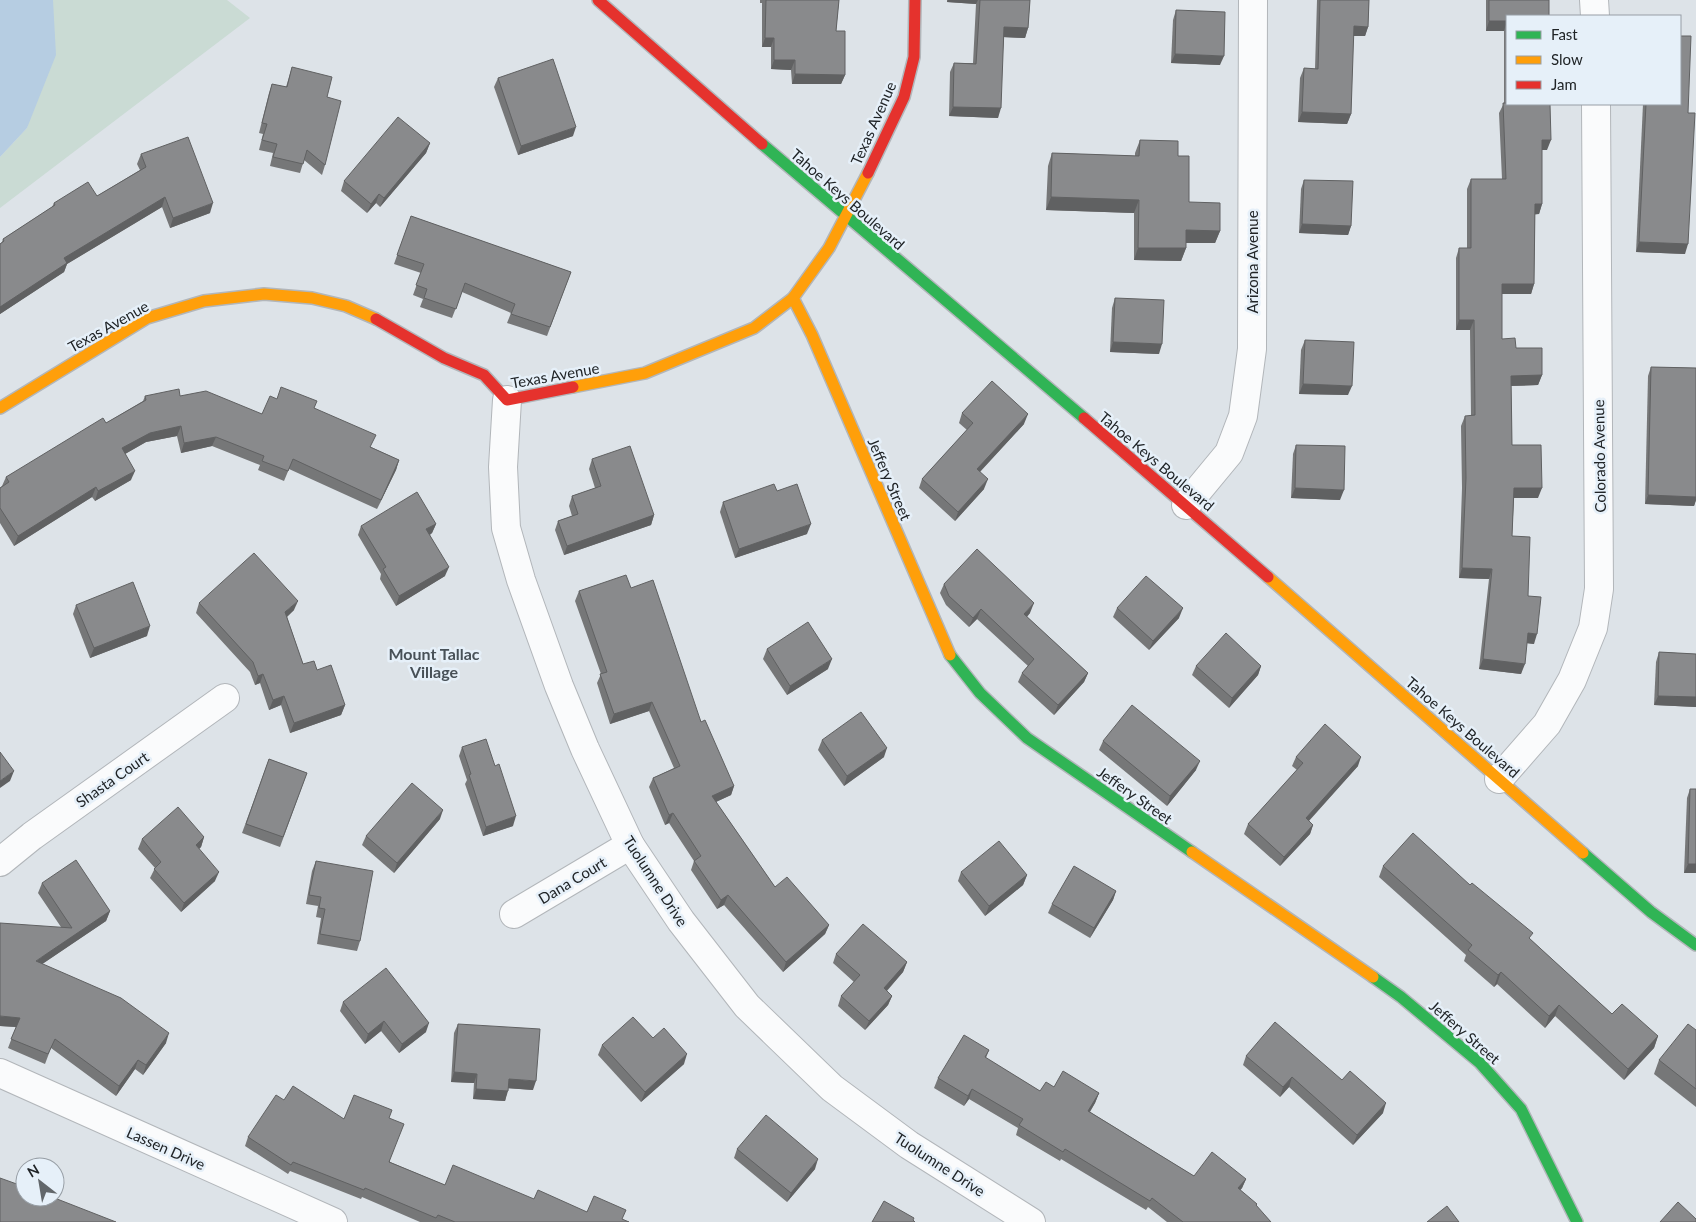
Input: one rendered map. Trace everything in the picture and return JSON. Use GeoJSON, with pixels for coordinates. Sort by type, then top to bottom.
{"type":"FeatureCollection","features":[{"type":"Feature","properties":{"kind":"street","name":"Tahoe Keys Boulevard"},"geometry":{"type":"LineString","coordinates":[[598,0],[845,217],[1186,505],[1651,912],[1696,945]]}},
{"type":"Feature","properties":{"kind":"street","name":"Texas Avenue"},"geometry":{"type":"LineString","coordinates":[[0,408],[147,318],[204,301],[264,294],[312,298],[346,306],[385,323],[444,358],[484,375],[507,400],[645,374],[754,328],[792,298],[829,248],[881,147],[904,96],[914,57],[915,0]]}},
{"type":"Feature","properties":{"kind":"street","name":"Arizona Avenue"},"geometry":{"type":"LineString","coordinates":[[1186,505],[1229,453],[1243,416],[1252,349],[1253,0]]}},
{"type":"Feature","properties":{"kind":"street"},"geometry":{"type":"LineString","coordinates":[[1594,0],[1595,15]]}},
{"type":"Feature","properties":{"kind":"street","name":"Colorado Avenue"},"geometry":{"type":"LineString","coordinates":[[1499,779],[1547,724],[1572,680],[1593,628],[1599,589],[1596,105]]}},
{"type":"Feature","properties":{"kind":"street","name":"Jeffery Street"},"geometry":{"type":"LineString","coordinates":[[792,298],[812,335],[950,655],[980,693],[1027,738],[1401,997],[1480,1063],[1522,1109],[1578,1222]]}},
{"type":"Feature","properties":{"kind":"street","name":"Tuolumne Drive"},"geometry":{"type":"LineString","coordinates":[[507,400],[503,467],[506,528],[521,580],[559,686],[585,749],[630,845],[681,920],[747,1006],[832,1088],[909,1145],[1031,1222]]}},
{"type":"Feature","properties":{"kind":"street","name":"Shasta Court"},"geometry":{"type":"LineString","coordinates":[[0,862],[32,836],[225,698]]}},
{"type":"Feature","properties":{"kind":"street","name":"Dana Court"},"geometry":{"type":"LineString","coordinates":[[514,914],[630,845]]}},
{"type":"Feature","properties":{"kind":"street","name":"Lassen Drive"},"geometry":{"type":"LineString","coordinates":[[0,1073],[333,1222]]}},
{"type":"Feature","properties":{"kind":"shaded area"},"geometry":{"type":"Polygon","coordinates":[[[53,0],[227,0],[250,18],[0,208],[0,157],[27,128],[53,0]]]}},
{"type":"Feature","properties":{"kind":"water"},"geometry":{"type":"Polygon","coordinates":[[[0,0],[53,0],[56,55],[27,128],[0,157],[0,0]]]}},
{"type":"Feature","properties":{"kind":"building"},"geometry":{"type":"Polygon","coordinates":[[[766,0],[839,0],[836,31],[845,31],[845,75],[795,74],[795,60],[774,60],[774,38],[765,38],[766,0]]]}},
{"type":"Feature","properties":{"kind":"building"},"geometry":{"type":"Polygon","coordinates":[[[980,0],[1030,0],[1028,28],[1004,27],[1001,108],[953,107],[954,63],[976,64],[980,0]]]}},
{"type":"Feature","properties":{"kind":"building"},"geometry":{"type":"Polygon","coordinates":[[[1320,0],[1369,0],[1368,27],[1354,26],[1351,114],[1302,112],[1304,68],[1318,69],[1320,0]]]}},
{"type":"Feature","properties":{"kind":"building"},"geometry":{"type":"Polygon","coordinates":[[[1489,0],[1549,0],[1549,15],[1506,15],[1506,21],[1489,21],[1489,0]]]}},
{"type":"Feature","properties":{"kind":"building"},"geometry":{"type":"Polygon","coordinates":[[[1176,10],[1225,12],[1224,56],[1175,54],[1176,10]]]}},
{"type":"Feature","properties":{"kind":"building"},"geometry":{"type":"Polygon","coordinates":[[[1681,36],[1691,36],[1688,113],[1695,113],[1688,244],[1639,242],[1646,105],[1681,105],[1681,36]]]}},
{"type":"Feature","properties":{"kind":"building"},"geometry":{"type":"Polygon","coordinates":[[[553,59],[576,127],[521,146],[498,78],[553,59]]]}},
{"type":"Feature","properties":{"kind":"building"},"geometry":{"type":"Polygon","coordinates":[[[292,67],[332,77],[327,97],[341,101],[325,165],[307,150],[303,164],[273,157],[277,144],[262,140],[267,124],[262,123],[272,84],[287,87],[292,67]]]}},
{"type":"Feature","properties":{"kind":"building"},"geometry":{"type":"Polygon","coordinates":[[[1503,103],[1506,103],[1506,105],[1550,105],[1551,140],[1542,140],[1542,204],[1535,204],[1534,284],[1502,284],[1502,339],[1515,338],[1516,348],[1542,348],[1542,375],[1511,376],[1512,445],[1541,445],[1542,488],[1514,488],[1512,536],[1530,537],[1528,596],[1541,597],[1537,634],[1528,633],[1525,664],[1483,659],[1492,569],[1462,568],[1466,478],[1465,416],[1475,415],[1474,320],[1459,320],[1459,248],[1471,248],[1471,179],[1506,179],[1503,103]]]}},
{"type":"Feature","properties":{"kind":"building"},"geometry":{"type":"Polygon","coordinates":[[[398,117],[430,143],[384,198],[379,194],[371,204],[344,181],[398,117]]]}},
{"type":"Feature","properties":{"kind":"building"},"geometry":{"type":"Polygon","coordinates":[[[188,137],[213,203],[173,218],[165,197],[64,258],[67,263],[0,307],[0,244],[4,241],[3,239],[88,182],[97,196],[146,167],[141,154],[188,137]]]}},
{"type":"Feature","properties":{"kind":"building"},"geometry":{"type":"Polygon","coordinates":[[[1140,140],[1178,141],[1178,156],[1189,156],[1189,202],[1220,203],[1220,231],[1186,230],[1186,248],[1138,248],[1139,200],[1051,197],[1052,153],[1139,156],[1140,140]]]}},
{"type":"Feature","properties":{"kind":"building"},"geometry":{"type":"Polygon","coordinates":[[[1304,180],[1353,181],[1351,226],[1302,224],[1304,180]]]}},
{"type":"Feature","properties":{"kind":"building"},"geometry":{"type":"Polygon","coordinates":[[[411,216],[571,272],[550,327],[511,314],[515,304],[465,283],[456,309],[424,298],[427,289],[416,285],[424,264],[397,255],[411,216]]]}},
{"type":"Feature","properties":{"kind":"building"},"geometry":{"type":"Polygon","coordinates":[[[1115,298],[1164,300],[1162,344],[1113,342],[1115,298]]]}},
{"type":"Feature","properties":{"kind":"building"},"geometry":{"type":"Polygon","coordinates":[[[1305,340],[1354,342],[1352,386],[1303,384],[1305,340]]]}},
{"type":"Feature","properties":{"kind":"building"},"geometry":{"type":"Polygon","coordinates":[[[1651,367],[1696,368],[1696,497],[1648,495],[1651,367]]]}},
{"type":"Feature","properties":{"kind":"building"},"geometry":{"type":"Polygon","coordinates":[[[992,381],[1028,414],[977,469],[988,479],[958,512],[922,479],[973,423],[962,413],[992,381]]]}},
{"type":"Feature","properties":{"kind":"building"},"geometry":{"type":"Polygon","coordinates":[[[281,387],[317,401],[314,408],[376,435],[370,447],[399,460],[381,500],[293,459],[288,471],[262,461],[264,456],[216,437],[184,443],[181,426],[150,433],[122,448],[135,471],[98,491],[96,487],[18,536],[0,508],[0,488],[9,482],[6,477],[103,418],[106,423],[146,400],[145,396],[179,389],[180,396],[206,391],[262,414],[270,396],[277,399],[281,387]]]}},
{"type":"Feature","properties":{"kind":"building"},"geometry":{"type":"Polygon","coordinates":[[[1296,445],[1345,446],[1344,490],[1295,488],[1296,445]]]}},
{"type":"Feature","properties":{"kind":"building"},"geometry":{"type":"Polygon","coordinates":[[[630,446],[654,515],[567,546],[558,521],[578,514],[572,496],[601,486],[592,459],[630,446]]]}},
{"type":"Feature","properties":{"kind":"building"},"geometry":{"type":"Polygon","coordinates":[[[774,484],[777,491],[797,484],[811,524],[739,549],[723,502],[774,484]]]}},
{"type":"Feature","properties":{"kind":"building"},"geometry":{"type":"Polygon","coordinates":[[[417,492],[436,524],[426,529],[449,567],[399,596],[383,569],[386,567],[361,526],[417,492]]]}},
{"type":"Feature","properties":{"kind":"building"},"geometry":{"type":"Polygon","coordinates":[[[977,549],[1034,603],[1024,614],[1088,673],[1058,705],[1022,673],[1034,659],[981,609],[973,618],[949,596],[944,584],[977,549]]]}},
{"type":"Feature","properties":{"kind":"building"},"geometry":{"type":"Polygon","coordinates":[[[254,553],[298,601],[285,612],[303,664],[314,661],[317,670],[331,665],[345,705],[294,723],[284,696],[273,700],[263,674],[258,676],[253,662],[199,603],[254,553]]]}},
{"type":"Feature","properties":{"kind":"building"},"geometry":{"type":"Polygon","coordinates":[[[626,575],[631,588],[653,580],[701,722],[705,720],[734,786],[712,796],[775,887],[787,877],[829,925],[786,962],[728,895],[721,900],[694,861],[701,856],[673,813],[669,815],[653,778],[680,766],[652,702],[614,714],[600,674],[607,672],[579,591],[626,575]]]}},
{"type":"Feature","properties":{"kind":"building"},"geometry":{"type":"Polygon","coordinates":[[[1146,576],[1183,608],[1153,641],[1117,608],[1146,576]]]}},
{"type":"Feature","properties":{"kind":"building"},"geometry":{"type":"Polygon","coordinates":[[[133,582],[150,626],[94,648],[76,605],[133,582]]]}},
{"type":"Feature","properties":{"kind":"building"},"geometry":{"type":"Polygon","coordinates":[[[808,622],[832,659],[790,686],[767,649],[808,622]]]}},
{"type":"Feature","properties":{"kind":"building"},"geometry":{"type":"Polygon","coordinates":[[[1226,633],[1261,666],[1232,698],[1196,666],[1226,633]]]}},
{"type":"Feature","properties":{"kind":"building"},"geometry":{"type":"Polygon","coordinates":[[[1659,652],[1696,654],[1696,697],[1658,696],[1659,652]]]}},
{"type":"Feature","properties":{"kind":"building"},"geometry":{"type":"Polygon","coordinates":[[[1132,705],[1200,761],[1170,796],[1103,741],[1132,705]]]}},
{"type":"Feature","properties":{"kind":"building"},"geometry":{"type":"Polygon","coordinates":[[[861,712],[887,748],[847,776],[822,740],[861,712]]]}},
{"type":"Feature","properties":{"kind":"building"},"geometry":{"type":"Polygon","coordinates":[[[1325,724],[1361,757],[1306,818],[1313,825],[1284,857],[1248,824],[1303,763],[1296,757],[1325,724]]]}},
{"type":"Feature","properties":{"kind":"building"},"geometry":{"type":"Polygon","coordinates":[[[486,739],[495,766],[499,764],[516,816],[486,827],[462,747],[486,739]]]}},
{"type":"Feature","properties":{"kind":"building"},"geometry":{"type":"Polygon","coordinates":[[[0,752],[14,771],[0,781],[0,752]]]}},
{"type":"Feature","properties":{"kind":"building"},"geometry":{"type":"Polygon","coordinates":[[[269,759],[307,773],[283,837],[246,824],[269,759]]]}},
{"type":"Feature","properties":{"kind":"building"},"geometry":{"type":"Polygon","coordinates":[[[412,783],[443,810],[397,863],[366,836],[412,783]]]}},
{"type":"Feature","properties":{"kind":"building"},"geometry":{"type":"Polygon","coordinates":[[[1690,789],[1696,789],[1696,864],[1688,864],[1690,789]]]}},
{"type":"Feature","properties":{"kind":"building"},"geometry":{"type":"Polygon","coordinates":[[[178,807],[204,837],[196,845],[219,872],[184,903],[154,869],[161,862],[142,839],[178,807]]]}},
{"type":"Feature","properties":{"kind":"building"},"geometry":{"type":"Polygon","coordinates":[[[1413,833],[1470,885],[1472,883],[1533,933],[1529,938],[1612,1014],[1622,1004],[1658,1036],[1628,1069],[1559,1005],[1549,1016],[1501,972],[1498,975],[1468,950],[1472,945],[1383,866],[1413,833]]]}},
{"type":"Feature","properties":{"kind":"building"},"geometry":{"type":"Polygon","coordinates":[[[999,841],[1027,875],[989,906],[961,872],[999,841]]]}},
{"type":"Feature","properties":{"kind":"building"},"geometry":{"type":"Polygon","coordinates":[[[76,860],[110,911],[36,961],[121,998],[169,1033],[146,1065],[138,1060],[119,1086],[55,1039],[48,1054],[11,1039],[20,1018],[0,1016],[0,923],[72,928],[42,883],[76,860]]]}},
{"type":"Feature","properties":{"kind":"building"},"geometry":{"type":"Polygon","coordinates":[[[316,861],[373,871],[360,941],[320,934],[325,909],[319,908],[321,897],[309,895],[316,861]]]}},
{"type":"Feature","properties":{"kind":"building"},"geometry":{"type":"Polygon","coordinates":[[[1074,866],[1116,891],[1094,928],[1052,904],[1074,866]]]}},
{"type":"Feature","properties":{"kind":"building"},"geometry":{"type":"Polygon","coordinates":[[[863,924],[907,962],[884,988],[892,996],[869,1021],[841,996],[860,975],[836,954],[863,924]]]}},
{"type":"Feature","properties":{"kind":"building"},"geometry":{"type":"Polygon","coordinates":[[[386,968],[429,1023],[402,1044],[384,1021],[368,1034],[343,1002],[386,968]]]}},
{"type":"Feature","properties":{"kind":"building"},"geometry":{"type":"Polygon","coordinates":[[[633,1017],[653,1038],[664,1028],[687,1054],[645,1092],[602,1045],[633,1017]]]}},
{"type":"Feature","properties":{"kind":"building"},"geometry":{"type":"Polygon","coordinates":[[[1275,1022],[1342,1080],[1350,1071],[1386,1103],[1357,1135],[1292,1077],[1283,1087],[1246,1056],[1275,1022]]]}},
{"type":"Feature","properties":{"kind":"building"},"geometry":{"type":"Polygon","coordinates":[[[458,1024],[540,1029],[536,1081],[509,1079],[508,1091],[476,1089],[477,1074],[454,1072],[458,1024]]]}},
{"type":"Feature","properties":{"kind":"building"},"geometry":{"type":"Polygon","coordinates":[[[1688,1024],[1696,1030],[1696,1089],[1659,1060],[1688,1024]]]}},
{"type":"Feature","properties":{"kind":"building"},"geometry":{"type":"Polygon","coordinates":[[[964,1035],[989,1050],[985,1057],[1040,1091],[1046,1082],[1054,1087],[1063,1071],[1099,1093],[1088,1111],[1194,1176],[1212,1152],[1246,1179],[1238,1188],[1257,1204],[1271,1222],[1183,1222],[1152,1198],[1150,1201],[1065,1149],[1063,1152],[1019,1125],[1023,1119],[972,1089],[968,1096],[938,1078],[964,1035]]]}},
{"type":"Feature","properties":{"kind":"building"},"geometry":{"type":"Polygon","coordinates":[[[293,1086],[344,1119],[354,1095],[392,1110],[389,1118],[404,1124],[389,1162],[445,1185],[453,1165],[534,1199],[538,1190],[587,1212],[594,1196],[626,1210],[622,1219],[629,1222],[455,1222],[438,1215],[436,1218],[365,1188],[364,1190],[293,1162],[291,1165],[248,1137],[276,1095],[284,1100],[293,1086]]]}},
{"type":"Feature","properties":{"kind":"building"},"geometry":{"type":"Polygon","coordinates":[[[766,1115],[818,1159],[791,1193],[737,1149],[766,1115]]]}},
{"type":"Feature","properties":{"kind":"building"},"geometry":{"type":"Polygon","coordinates":[[[0,1178],[15,1183],[15,1207],[65,1207],[65,1202],[116,1222],[0,1222],[0,1178]]]}},
{"type":"Feature","properties":{"kind":"building"},"geometry":{"type":"Polygon","coordinates":[[[884,1201],[914,1218],[915,1222],[872,1222],[884,1201]]]}},
{"type":"Feature","properties":{"kind":"building"},"geometry":{"type":"Polygon","coordinates":[[[1678,1202],[1696,1219],[1696,1222],[1660,1222],[1678,1202]]]}},
{"type":"Feature","properties":{"kind":"building"},"geometry":{"type":"Polygon","coordinates":[[[1447,1206],[1459,1222],[1427,1222],[1447,1206]]]}},
{"type":"Feature","properties":{"kind":"traffic: fast"},"geometry":{"type":"LineString","coordinates":[[762,144],[1084,418]]}},
{"type":"Feature","properties":{"kind":"traffic: fast"},"geometry":{"type":"LineString","coordinates":[[950,655],[980,693],[1027,738],[1192,852]]}},
{"type":"Feature","properties":{"kind":"traffic: fast"},"geometry":{"type":"LineString","coordinates":[[1583,853],[1651,912],[1696,945]]}},
{"type":"Feature","properties":{"kind":"traffic: fast"},"geometry":{"type":"LineString","coordinates":[[1373,977],[1401,997],[1480,1063],[1521,1109],[1577,1222]]}},
{"type":"Feature","properties":{"kind":"traffic: slow"},"geometry":{"type":"LineString","coordinates":[[573,387],[645,373],[754,328],[793,298],[829,248],[868,173]]}},
{"type":"Feature","properties":{"kind":"traffic: slow"},"geometry":{"type":"LineString","coordinates":[[0,408],[147,318],[204,301],[264,294],[312,298],[346,306],[376,319]]}},
{"type":"Feature","properties":{"kind":"traffic: slow"},"geometry":{"type":"LineString","coordinates":[[793,298],[812,335],[950,655]]}},
{"type":"Feature","properties":{"kind":"traffic: slow"},"geometry":{"type":"LineString","coordinates":[[1268,577],[1583,853]]}},
{"type":"Feature","properties":{"kind":"traffic: slow"},"geometry":{"type":"LineString","coordinates":[[1192,852],[1373,977]]}},
{"type":"Feature","properties":{"kind":"traffic: jam"},"geometry":{"type":"LineString","coordinates":[[598,0],[762,144]]}},
{"type":"Feature","properties":{"kind":"traffic: jam"},"geometry":{"type":"LineString","coordinates":[[868,173],[904,97],[914,57],[915,0]]}},
{"type":"Feature","properties":{"kind":"traffic: jam"},"geometry":{"type":"LineString","coordinates":[[376,319],[444,358],[484,375],[507,400],[573,387]]}},
{"type":"Feature","properties":{"kind":"traffic: jam"},"geometry":{"type":"LineString","coordinates":[[1084,418],[1268,577]]}},
{"type":"Feature","properties":{"kind":"district","name":"Mount Tallac Village"},"geometry":{"type":"Point","coordinates":[434,662]}}]}
